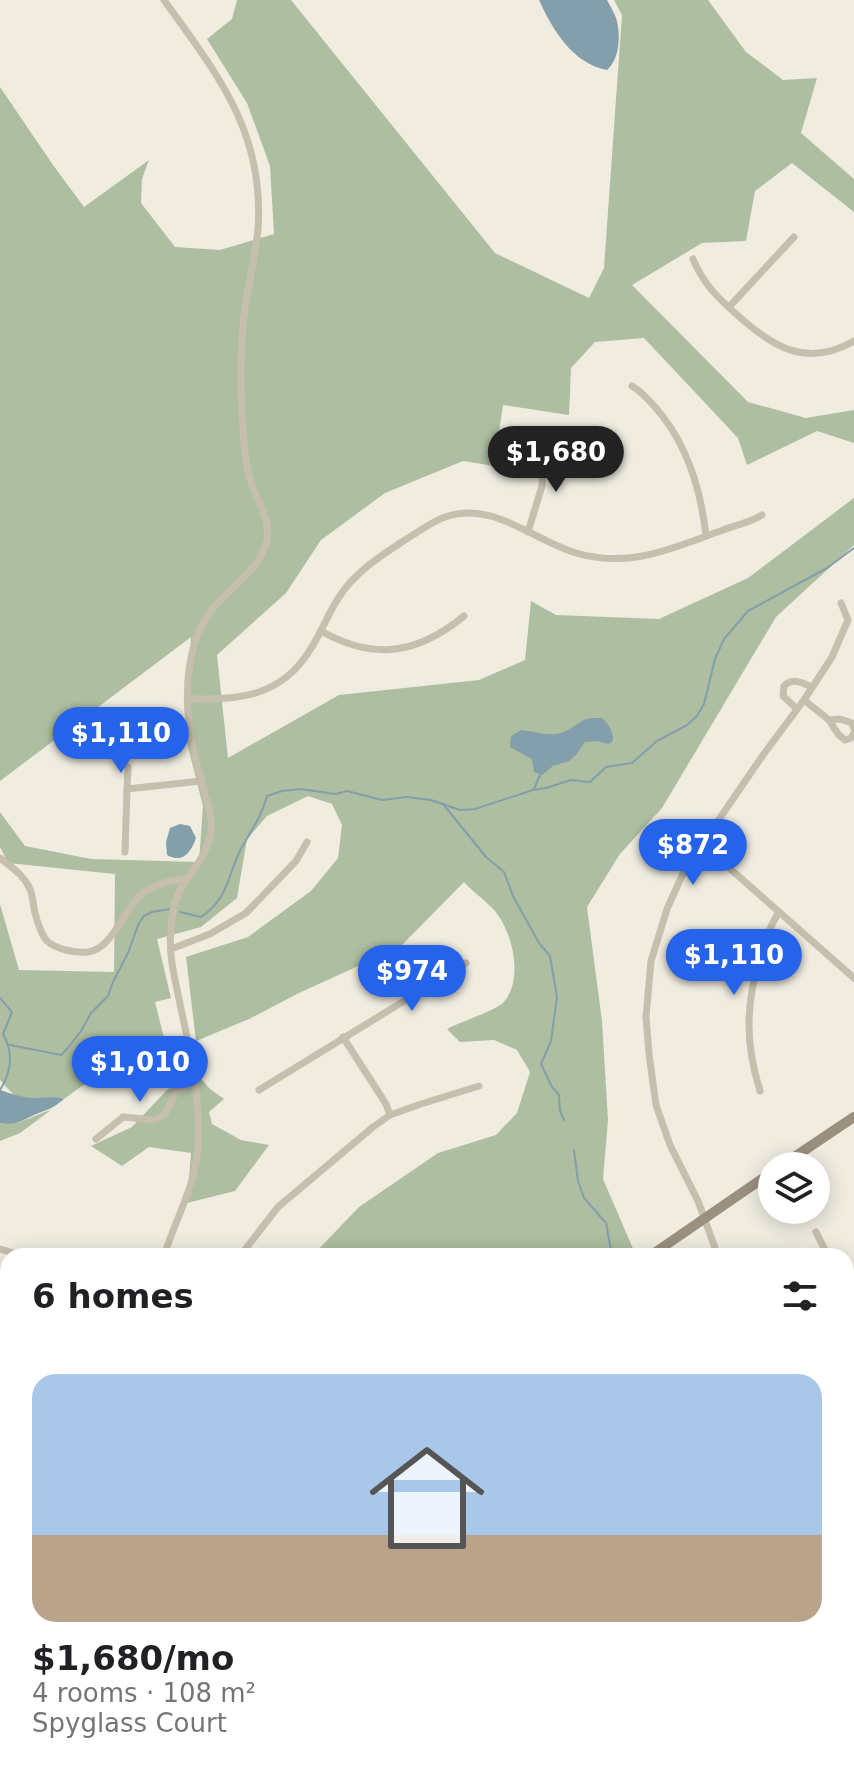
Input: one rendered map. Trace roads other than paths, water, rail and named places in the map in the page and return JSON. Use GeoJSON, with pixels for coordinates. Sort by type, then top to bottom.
{"type":"FeatureCollection","features":[{"type":"Feature","properties":{"kind":"street"},"geometry":{"type":"LineString","coordinates":[[164,0],[226,89],[237,109],[251,152],[258,206],[256,244],[243,324],[240,382],[247,466],[267,526],[263,552],[216,604],[202,626],[190,663],[188,721],[211,816],[211,832],[205,853],[174,904],[170,933],[173,975],[195,1080],[198,1115],[196,1165],[167,1248]]}},
{"type":"Feature","properties":{"kind":"street"},"geometry":{"type":"LineString","coordinates":[[729,307],[794,237]]}},
{"type":"Feature","properties":{"kind":"street"},"geometry":{"type":"LineString","coordinates":[[693,259],[707,286],[767,340],[803,353],[824,352],[854,341]]}},
{"type":"Feature","properties":{"kind":"street"},"geometry":{"type":"LineString","coordinates":[[632,386],[662,415],[683,447],[694,477],[706,536]]}},
{"type":"Feature","properties":{"kind":"street"},"geometry":{"type":"LineString","coordinates":[[528,532],[542,486],[544,450]]}},
{"type":"Feature","properties":{"kind":"street"},"geometry":{"type":"LineString","coordinates":[[188,699],[240,697],[271,688],[286,679],[312,648],[340,595],[360,572],[438,520],[459,513],[481,513],[503,519],[574,552],[614,559],[653,555],[762,515]]}},
{"type":"Feature","properties":{"kind":"street"},"geometry":{"type":"LineString","coordinates":[[715,1248],[698,1201],[659,1117],[646,1017],[651,961],[685,869],[832,657],[851,620],[841,603]]}},
{"type":"Feature","properties":{"kind":"street"},"geometry":{"type":"LineString","coordinates":[[321,631],[359,648],[396,649],[430,639],[464,616]]}},
{"type":"Feature","properties":{"kind":"street"},"geometry":{"type":"LineString","coordinates":[[797,709],[784,699],[784,686],[793,680],[812,687]]}},
{"type":"Feature","properties":{"kind":"street"},"geometry":{"type":"LineString","coordinates":[[804,700],[829,720],[845,740],[851,738],[854,731],[852,723],[840,719],[829,720]]}},
{"type":"Feature","properties":{"kind":"street"},"geometry":{"type":"LineString","coordinates":[[125,852],[128,767]]}},
{"type":"Feature","properties":{"kind":"street"},"geometry":{"type":"LineString","coordinates":[[127,789],[201,781]]}},
{"type":"Feature","properties":{"kind":"street"},"geometry":{"type":"LineString","coordinates":[[171,949],[210,934],[246,913],[296,861],[307,842]]}},
{"type":"Feature","properties":{"kind":"street"},"geometry":{"type":"LineString","coordinates":[[702,844],[854,978]]}},
{"type":"Feature","properties":{"kind":"street"},"geometry":{"type":"LineString","coordinates":[[0,858],[20,873],[30,889],[35,915],[46,940],[62,949],[78,952],[93,951],[106,943],[130,905],[147,890],[188,878]]}},
{"type":"Feature","properties":{"kind":"street"},"geometry":{"type":"LineString","coordinates":[[760,1091],[750,1044],[749,1003],[761,952],[779,912]]}},
{"type":"Feature","properties":{"kind":"street"},"geometry":{"type":"LineString","coordinates":[[259,1090],[466,963]]}},
{"type":"Feature","properties":{"kind":"street"},"geometry":{"type":"LineString","coordinates":[[343,1037],[390,1115]]}},
{"type":"Feature","properties":{"kind":"street"},"geometry":{"type":"LineString","coordinates":[[96,1139],[123,1117],[155,1120],[165,1114],[175,1094],[195,1080]]}},
{"type":"Feature","properties":{"kind":"street"},"geometry":{"type":"LineString","coordinates":[[246,1248],[278,1207],[390,1115],[479,1086]]}},
{"type":"Feature","properties":{"kind":"street"},"geometry":{"type":"LineString","coordinates":[[802,1152],[854,1117]]}},
{"type":"Feature","properties":{"kind":"street"},"geometry":{"type":"LineString","coordinates":[[661,1248],[758,1181]]}},
{"type":"Feature","properties":{"kind":"street"},"geometry":{"type":"LineString","coordinates":[[816,1232],[824,1248]]}},
{"type":"Feature","properties":{"kind":"water"},"geometry":{"type":"Polygon","coordinates":[[[539,0],[607,0],[616,18],[619,39],[615,59],[607,70],[584,61],[565,44],[539,0]]]}},
{"type":"Feature","properties":{"kind":"water"},"geometry":{"type":"Polygon","coordinates":[[[591,718],[602,718],[607,723],[612,732],[612,742],[585,742],[569,761],[553,766],[542,775],[534,772],[532,759],[510,747],[511,736],[521,730],[556,734],[591,718]]]}},
{"type":"Feature","properties":{"kind":"water"},"geometry":{"type":"Polygon","coordinates":[[[180,824],[190,826],[196,838],[186,855],[178,858],[167,855],[166,842],[170,828],[180,824]]]}},
{"type":"Feature","properties":{"kind":"water"},"geometry":{"type":"Polygon","coordinates":[[[0,1090],[26,1097],[64,1099],[21,1121],[5,1124],[0,1123],[0,1090]]]}},
{"type":"Feature","properties":{"kind":"waterway"},"geometry":{"type":"LineString","coordinates":[[180,912],[201,917],[218,902],[267,796],[282,791],[300,789],[336,794],[347,791],[382,800],[407,797],[431,800],[460,810],[475,809],[571,780],[590,782],[606,767],[632,763],[657,741],[697,716],[704,704],[715,659],[724,639],[748,611],[827,568],[854,548]]}},
{"type":"Feature","properties":{"kind":"waterway"},"geometry":{"type":"LineString","coordinates":[[534,789],[540,775]]}},
{"type":"Feature","properties":{"kind":"waterway"},"geometry":{"type":"LineString","coordinates":[[443,804],[486,857],[504,872],[513,896],[539,943],[550,956],[557,997],[551,1041],[541,1064],[559,1095],[564,1120]]}},
{"type":"Feature","properties":{"kind":"waterway"},"geometry":{"type":"LineString","coordinates":[[10,1045],[61,1055],[91,1013],[108,996],[144,916],[170,909]]}},
{"type":"Feature","properties":{"kind":"waterway"},"geometry":{"type":"LineString","coordinates":[[0,998],[12,1012],[3,1034],[9,1048],[9,1069],[0,1090]]}},
{"type":"Feature","properties":{"kind":"waterway"},"geometry":{"type":"LineString","coordinates":[[574,1150],[578,1181],[584,1198],[606,1223],[611,1248]]}}]}
